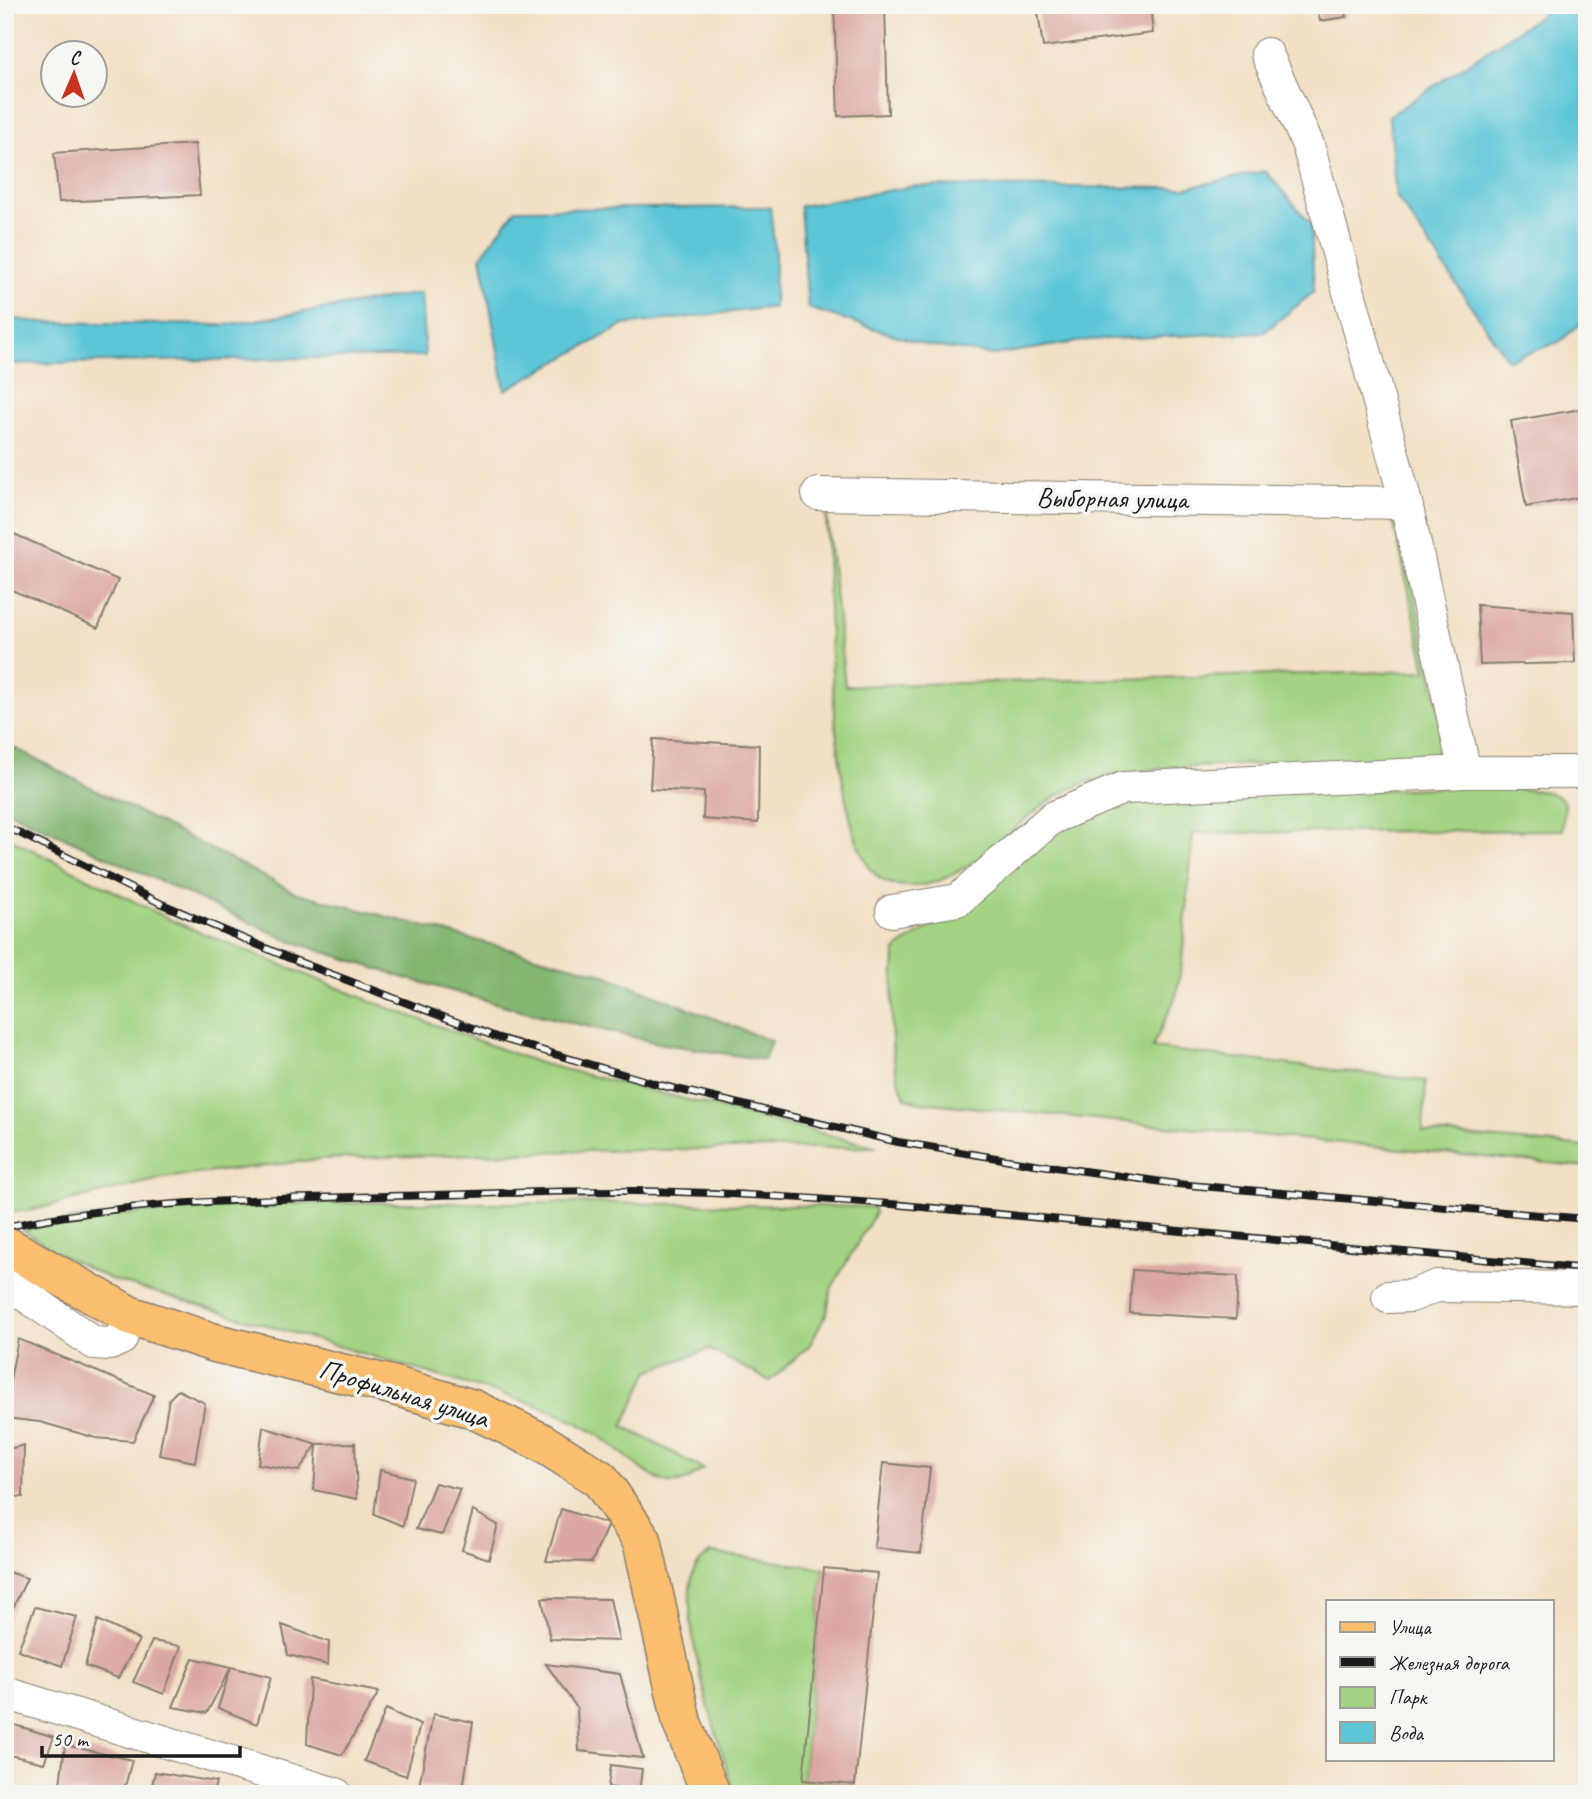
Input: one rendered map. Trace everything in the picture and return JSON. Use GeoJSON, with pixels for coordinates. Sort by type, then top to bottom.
{"type":"FeatureCollection","features":[{"type":"Feature","properties":{"kind":"main road","name":"Профильная улица"},"geometry":{"type":"LineString","coordinates":[[5,1245],[129,1315],[215,1343],[391,1385],[473,1409],[541,1442],[600,1479],[642,1540],[682,1723],[711,1794]]}},
{"type":"Feature","properties":{"kind":"street"},"geometry":{"type":"LineString","coordinates":[[1267,54],[1308,145],[1406,503],[1465,772]]}},
{"type":"Feature","properties":{"kind":"street","name":"Выборная улица"},"geometry":{"type":"LineString","coordinates":[[818,494],[1406,503]]}},
{"type":"Feature","properties":{"kind":"street"},"geometry":{"type":"LineString","coordinates":[[892,911],[958,900],[1052,818],[1123,788],[1465,772],[1587,772]]}},
{"type":"Feature","properties":{"kind":"street"},"geometry":{"type":"LineString","coordinates":[[5,1282],[94,1343],[110,1344],[121,1339],[129,1315]]}},
{"type":"Feature","properties":{"kind":"street"},"geometry":{"type":"LineString","coordinates":[[1388,1297],[1411,1296],[1432,1286],[1587,1288]]}},
{"type":"Feature","properties":{"kind":"street"},"geometry":{"type":"LineString","coordinates":[[5,1693],[336,1794]]}},
{"type":"Feature","properties":{"kind":"green space"},"geometry":{"type":"Polygon","coordinates":[[[1390,506],[1396,508],[1448,753],[1445,758],[1183,767],[1109,776],[1069,789],[1031,814],[978,858],[938,881],[906,886],[890,883],[877,876],[861,850],[848,810],[840,759],[830,644],[826,508],[845,686],[1426,671],[1390,506]]]}},
{"type":"Feature","properties":{"kind":"green space"},"geometry":{"type":"Polygon","coordinates":[[[5,743],[294,892],[600,973],[771,1041],[764,1060],[658,1043],[535,1014],[405,978],[288,940],[5,810],[5,743]]]}},
{"type":"Feature","properties":{"kind":"green space"},"geometry":{"type":"Polygon","coordinates":[[[1489,786],[1548,792],[1561,798],[1565,804],[1562,830],[1193,833],[1182,962],[1176,996],[1152,1048],[1426,1081],[1423,1132],[1587,1147],[1587,1167],[919,1102],[906,1098],[899,1082],[892,1047],[895,954],[899,947],[962,907],[990,879],[1106,799],[1489,786]]]}},
{"type":"Feature","properties":{"kind":"green space"},"geometry":{"type":"Polygon","coordinates":[[[5,836],[173,921],[373,1002],[539,1063],[877,1147],[578,1151],[321,1159],[164,1178],[28,1211],[5,1211],[5,836]]]}},
{"type":"Feature","properties":{"kind":"green space"},"geometry":{"type":"Polygon","coordinates":[[[304,1203],[613,1203],[873,1207],[875,1213],[831,1289],[827,1313],[809,1346],[770,1381],[709,1349],[649,1371],[623,1426],[703,1469],[679,1483],[661,1481],[590,1430],[534,1404],[110,1279],[57,1253],[23,1230],[109,1216],[304,1203]]]}},
{"type":"Feature","properties":{"kind":"green space"},"geometry":{"type":"Polygon","coordinates":[[[711,1553],[824,1568],[803,1779],[855,1785],[852,1794],[735,1794],[702,1683],[691,1621],[690,1594],[693,1573],[698,1564],[711,1553]]]}},
{"type":"Feature","properties":{"kind":"water"},"geometry":{"type":"Polygon","coordinates":[[[1556,5],[1587,5],[1587,318],[1559,342],[1508,360],[1396,196],[1389,116],[1556,5]]]}},
{"type":"Feature","properties":{"kind":"water"},"geometry":{"type":"Polygon","coordinates":[[[1265,171],[1311,224],[1314,292],[1264,332],[1089,340],[993,355],[926,345],[808,308],[800,206],[915,186],[1186,188],[1265,171]]]}},
{"type":"Feature","properties":{"kind":"water"},"geometry":{"type":"Polygon","coordinates":[[[770,207],[775,253],[774,307],[624,325],[505,390],[481,256],[516,209],[770,207]]]}},
{"type":"Feature","properties":{"kind":"water"},"geometry":{"type":"Polygon","coordinates":[[[421,293],[425,356],[5,364],[5,317],[34,322],[225,325],[421,293]]]}},
{"type":"Feature","properties":{"kind":"building"},"geometry":{"type":"Polygon","coordinates":[[[834,5],[885,5],[888,114],[838,116],[834,5]]]}},
{"type":"Feature","properties":{"kind":"building"},"geometry":{"type":"Polygon","coordinates":[[[1037,5],[1150,5],[1153,33],[1043,47],[1037,5]]]}},
{"type":"Feature","properties":{"kind":"building"},"geometry":{"type":"Polygon","coordinates":[[[1317,5],[1343,5],[1346,17],[1320,21],[1317,5]]]}},
{"type":"Feature","properties":{"kind":"building"},"geometry":{"type":"Polygon","coordinates":[[[195,144],[200,195],[59,202],[54,153],[195,144]]]}},
{"type":"Feature","properties":{"kind":"building"},"geometry":{"type":"Polygon","coordinates":[[[1587,408],[1587,496],[1526,507],[1511,421],[1587,408]]]}},
{"type":"Feature","properties":{"kind":"building"},"geometry":{"type":"Polygon","coordinates":[[[5,530],[118,580],[98,628],[5,587],[5,530]]]}},
{"type":"Feature","properties":{"kind":"building"},"geometry":{"type":"Polygon","coordinates":[[[1477,605],[1573,612],[1575,663],[1480,665],[1477,605]]]}},
{"type":"Feature","properties":{"kind":"building"},"geometry":{"type":"Polygon","coordinates":[[[653,739],[759,745],[758,823],[703,819],[704,792],[650,789],[653,739]]]}},
{"type":"Feature","properties":{"kind":"building"},"geometry":{"type":"Polygon","coordinates":[[[1132,1270],[1238,1276],[1236,1319],[1130,1313],[1132,1270]]]}},
{"type":"Feature","properties":{"kind":"building"},"geometry":{"type":"Polygon","coordinates":[[[18,1339],[154,1395],[133,1441],[96,1438],[40,1422],[5,1418],[5,1405],[18,1339]]]}},
{"type":"Feature","properties":{"kind":"building"},"geometry":{"type":"Polygon","coordinates":[[[178,1390],[205,1403],[195,1462],[159,1455],[169,1399],[178,1390]]]}},
{"type":"Feature","properties":{"kind":"building"},"geometry":{"type":"Polygon","coordinates":[[[263,1427],[317,1444],[299,1471],[258,1464],[263,1427]]]}},
{"type":"Feature","properties":{"kind":"building"},"geometry":{"type":"Polygon","coordinates":[[[355,1443],[357,1499],[314,1490],[317,1444],[355,1443]]]}},
{"type":"Feature","properties":{"kind":"building"},"geometry":{"type":"Polygon","coordinates":[[[24,1445],[23,1497],[5,1496],[5,1450],[24,1445]]]}},
{"type":"Feature","properties":{"kind":"building"},"geometry":{"type":"Polygon","coordinates":[[[883,1463],[930,1468],[921,1553],[874,1548],[883,1463]]]}},
{"type":"Feature","properties":{"kind":"building"},"geometry":{"type":"Polygon","coordinates":[[[380,1470],[413,1478],[403,1526],[374,1514],[380,1470]]]}},
{"type":"Feature","properties":{"kind":"building"},"geometry":{"type":"Polygon","coordinates":[[[435,1483],[460,1489],[442,1535],[416,1529],[435,1483]]]}},
{"type":"Feature","properties":{"kind":"building"},"geometry":{"type":"Polygon","coordinates":[[[561,1509],[608,1524],[592,1562],[546,1561],[561,1509]]]}},
{"type":"Feature","properties":{"kind":"building"},"geometry":{"type":"Polygon","coordinates":[[[473,1511],[498,1525],[489,1559],[462,1550],[473,1511]]]}},
{"type":"Feature","properties":{"kind":"building"},"geometry":{"type":"Polygon","coordinates":[[[824,1568],[877,1573],[855,1785],[803,1780],[824,1568]]]}},
{"type":"Feature","properties":{"kind":"building"},"geometry":{"type":"Polygon","coordinates":[[[5,1571],[27,1578],[5,1625],[5,1571]]]}},
{"type":"Feature","properties":{"kind":"building"},"geometry":{"type":"Polygon","coordinates":[[[542,1598],[610,1599],[619,1641],[550,1639],[542,1598]]]}},
{"type":"Feature","properties":{"kind":"building"},"geometry":{"type":"Polygon","coordinates":[[[35,1607],[77,1617],[62,1666],[18,1650],[35,1607]]]}},
{"type":"Feature","properties":{"kind":"building"},"geometry":{"type":"Polygon","coordinates":[[[98,1620],[139,1640],[118,1678],[85,1666],[98,1620]]]}},
{"type":"Feature","properties":{"kind":"building"},"geometry":{"type":"Polygon","coordinates":[[[282,1625],[329,1642],[328,1665],[288,1655],[282,1625]]]}},
{"type":"Feature","properties":{"kind":"building"},"geometry":{"type":"Polygon","coordinates":[[[152,1641],[181,1646],[164,1694],[133,1682],[152,1641]]]}},
{"type":"Feature","properties":{"kind":"building"},"geometry":{"type":"Polygon","coordinates":[[[193,1658],[231,1667],[207,1713],[173,1707],[193,1658]]]}},
{"type":"Feature","properties":{"kind":"building"},"geometry":{"type":"Polygon","coordinates":[[[546,1664],[620,1674],[643,1758],[579,1751],[577,1708],[546,1664]]]}},
{"type":"Feature","properties":{"kind":"building"},"geometry":{"type":"Polygon","coordinates":[[[231,1667],[271,1677],[257,1724],[218,1708],[231,1667]]]}},
{"type":"Feature","properties":{"kind":"building"},"geometry":{"type":"Polygon","coordinates":[[[310,1679],[379,1692],[342,1755],[307,1744],[310,1679]]]}},
{"type":"Feature","properties":{"kind":"building"},"geometry":{"type":"Polygon","coordinates":[[[386,1709],[420,1725],[406,1776],[364,1761],[386,1709]]]}},
{"type":"Feature","properties":{"kind":"building"},"geometry":{"type":"Polygon","coordinates":[[[433,1714],[473,1722],[463,1789],[419,1786],[433,1714]]]}},
{"type":"Feature","properties":{"kind":"building"},"geometry":{"type":"Polygon","coordinates":[[[5,1722],[54,1737],[44,1763],[5,1754],[5,1722]]]}},
{"type":"Feature","properties":{"kind":"building"},"geometry":{"type":"Polygon","coordinates":[[[65,1745],[132,1760],[123,1794],[59,1792],[65,1745]]]}},
{"type":"Feature","properties":{"kind":"building"},"geometry":{"type":"Polygon","coordinates":[[[611,1765],[642,1769],[639,1791],[646,1794],[620,1794],[620,1789],[608,1787],[611,1765]]]}},
{"type":"Feature","properties":{"kind":"building"},"geometry":{"type":"Polygon","coordinates":[[[155,1772],[216,1782],[213,1794],[150,1794],[155,1772]]]}},
{"type":"Feature","properties":{"kind":"railway"},"geometry":{"type":"LineString","coordinates":[[5,826],[162,904],[289,958],[496,1037],[660,1085],[898,1142],[1034,1164],[1177,1184],[1587,1219]]}},
{"type":"Feature","properties":{"kind":"railway"},"geometry":{"type":"LineString","coordinates":[[5,1227],[100,1211],[196,1202],[542,1192],[665,1192],[891,1204],[1587,1269]]}}]}
